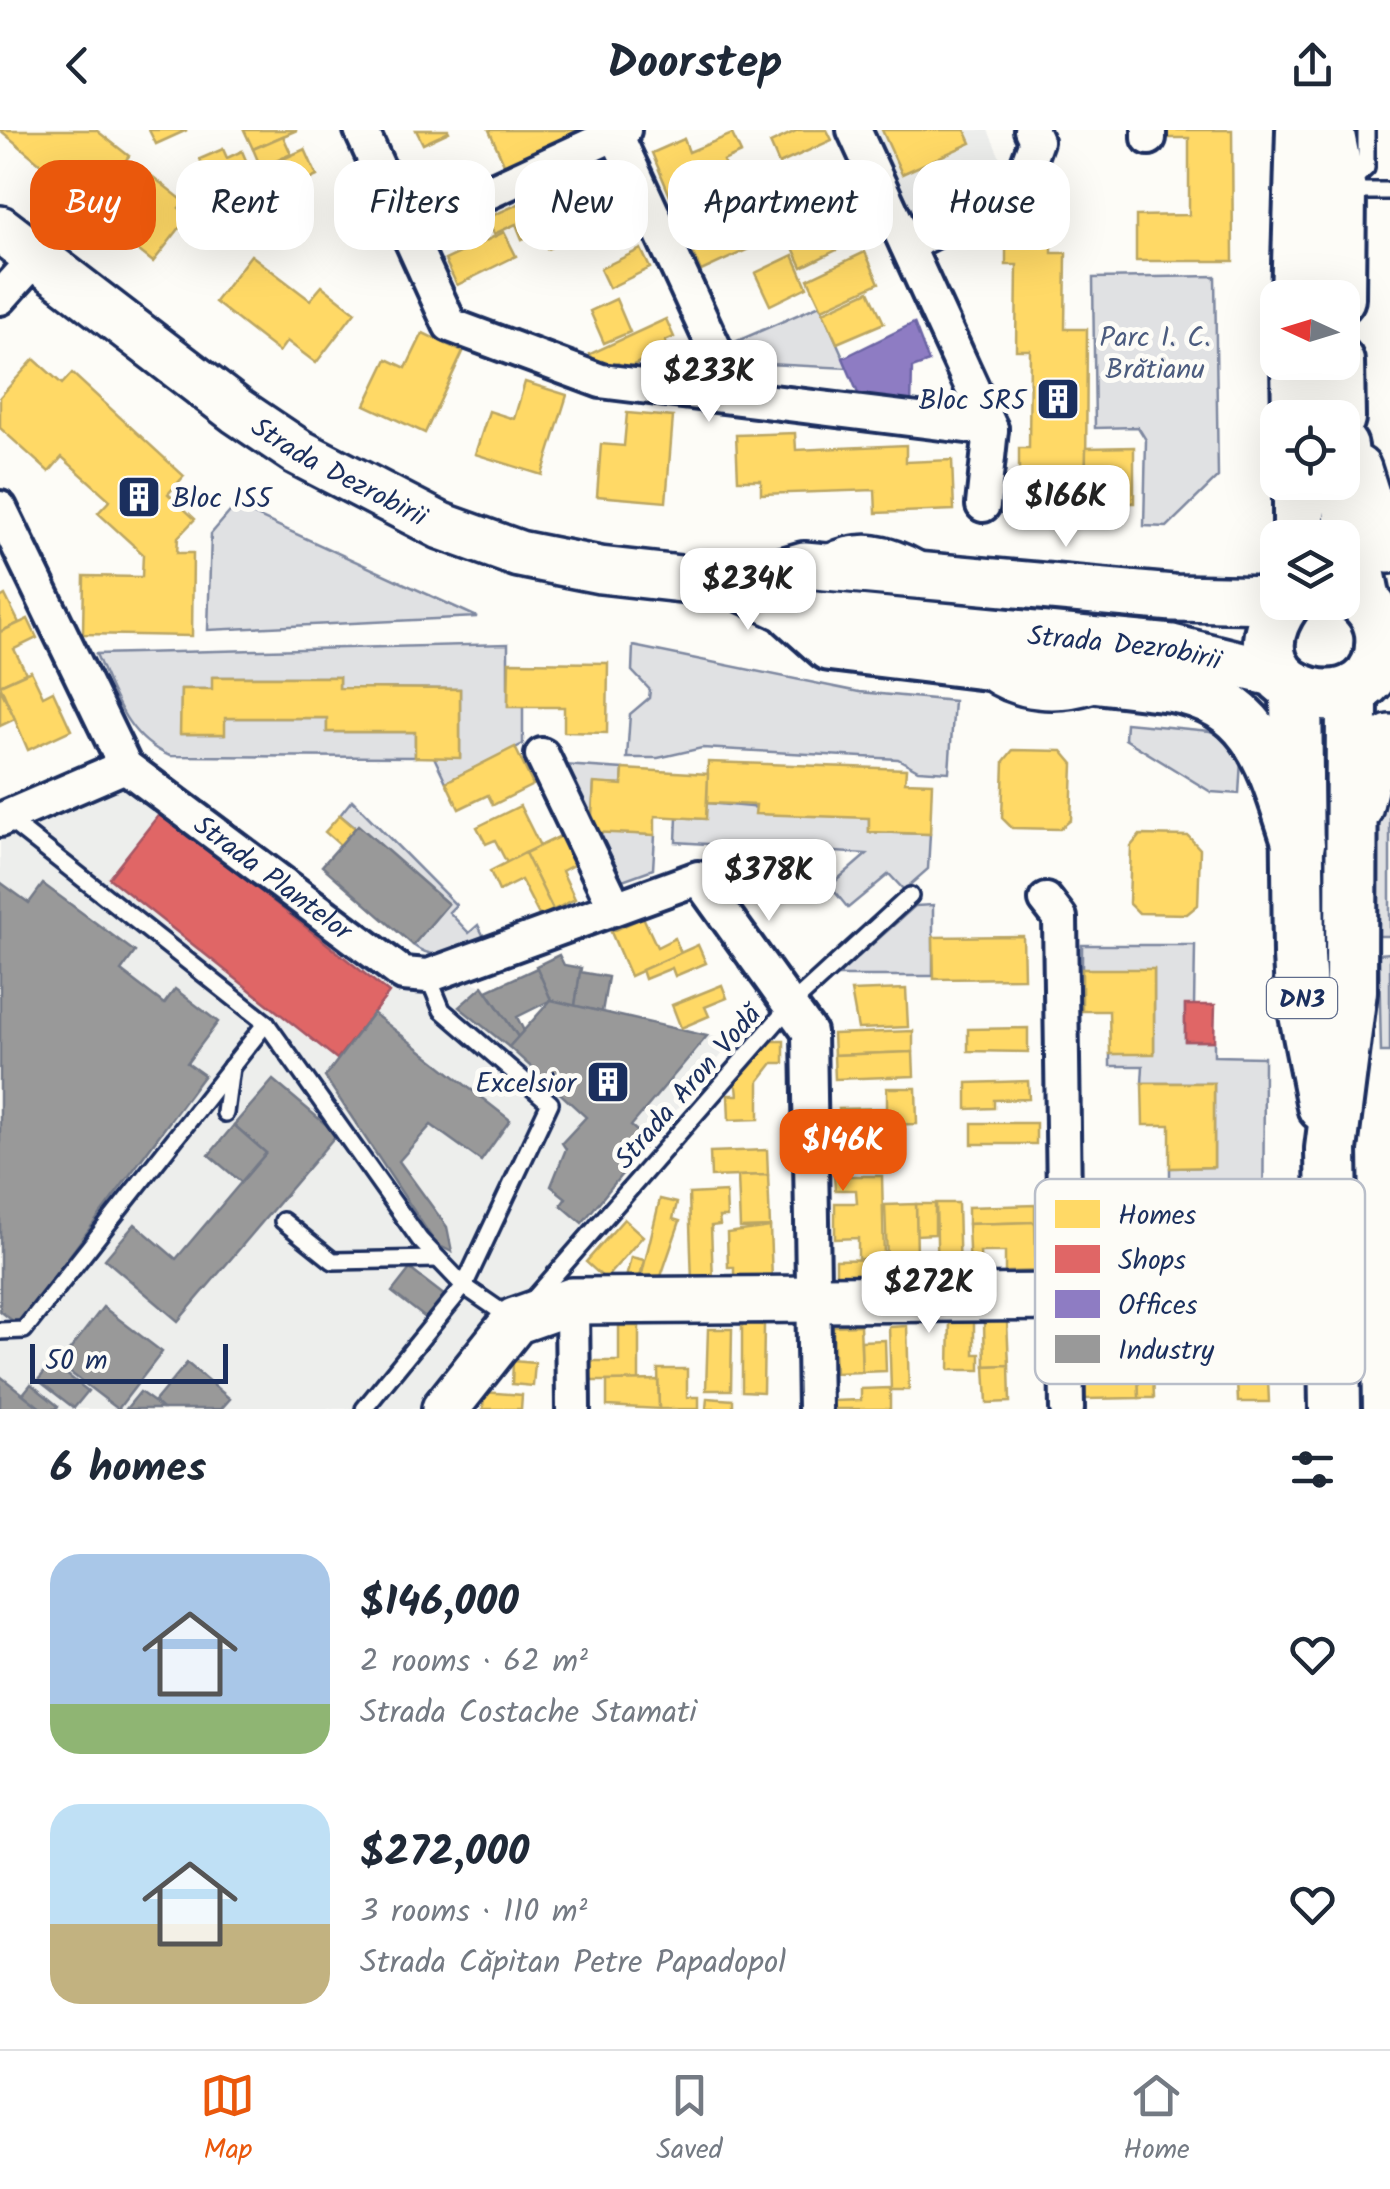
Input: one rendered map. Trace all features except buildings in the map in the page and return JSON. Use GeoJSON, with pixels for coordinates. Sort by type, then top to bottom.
{"type":"FeatureCollection","features":[{"type":"Feature","properties":{"kind":"main road"},"geometry":{"type":"LineString","coordinates":[[1298,280],[1302,130]]}},
{"type":"Feature","properties":{"kind":"main road"},"geometry":{"type":"LineString","coordinates":[[1328,130],[1340,190],[1339,280]]}},
{"type":"Feature","properties":{"kind":"main road","name":"Strada Dezrobirii"},"geometry":{"type":"LineString","coordinates":[[0,229],[237,411],[298,452],[388,501],[519,554],[600,570],[798,589],[952,578],[1173,598],[1260,600]]}},
{"type":"Feature","properties":{"kind":"main road"},"geometry":{"type":"LineString","coordinates":[[1360,483],[1375,524],[1390,550]]}},
{"type":"Feature","properties":{"kind":"main road","name":"DN3"},"geometry":{"type":"LineString","coordinates":[[1331,1179],[1331,1149],[1351,991],[1351,840],[1370,686],[1382,650],[1368,605],[1347,500]]}},
{"type":"Feature","properties":{"kind":"main road"},"geometry":{"type":"LineString","coordinates":[[798,589],[830,645],[962,662],[1152,665],[1232,707],[1271,764],[1299,844]]}},
{"type":"Feature","properties":{"kind":"main road","name":"Strada Dezrobirii"},"geometry":{"type":"LineString","coordinates":[[798,589],[1152,665],[1288,682]]}},
{"type":"Feature","properties":{"kind":"main road","name":"DN3"},"geometry":{"type":"LineString","coordinates":[[1277,620],[1270,636],[1272,657],[1288,682],[1299,844],[1301,994],[1331,1149]]}},
{"type":"Feature","properties":{"kind":"main road"},"geometry":{"type":"LineString","coordinates":[[1288,682],[1328,697],[1370,686]]}},
{"type":"Feature","properties":{"kind":"main road"},"geometry":{"type":"LineString","coordinates":[[1351,840],[1370,764],[1390,738]]}},
{"type":"Feature","properties":{"kind":"main road"},"geometry":{"type":"LineString","coordinates":[[445,1409],[515,1321],[572,1301],[1035,1298]]}},
{"type":"Feature","properties":{"kind":"main road","name":"DN3"},"geometry":{"type":"LineString","coordinates":[[1335,1384],[1335,1409]]}},
{"type":"Feature","properties":{"kind":"street"},"geometry":{"type":"LineString","coordinates":[[361,130],[374,160]]}},
{"type":"Feature","properties":{"kind":"street"},"geometry":{"type":"LineString","coordinates":[[854,130],[991,430],[983,504]]}},
{"type":"Feature","properties":{"kind":"street"},"geometry":{"type":"LineString","coordinates":[[907,245],[1019,188],[1036,141],[1031,130]]}},
{"type":"Feature","properties":{"kind":"street"},"geometry":{"type":"LineString","coordinates":[[495,188],[618,131],[737,397]]}},
{"type":"Feature","properties":{"kind":"street"},"geometry":{"type":"LineString","coordinates":[[415,250],[450,325],[601,381],[991,430]]}},
{"type":"Feature","properties":{"kind":"street"},"geometry":{"type":"LineString","coordinates":[[0,298],[36,258]]}},
{"type":"Feature","properties":{"kind":"street","name":"Strada Plantelor"},"geometry":{"type":"LineString","coordinates":[[0,508],[125,766],[403,974],[428,976]]}},
{"type":"Feature","properties":{"kind":"street"},"geometry":{"type":"LineString","coordinates":[[542,755],[614,905]]}},
{"type":"Feature","properties":{"kind":"street"},"geometry":{"type":"LineString","coordinates":[[2,818],[125,766]]}},
{"type":"Feature","properties":{"kind":"street"},"geometry":{"type":"LineString","coordinates":[[428,976],[614,905],[698,878],[809,1032],[815,1409]]}},
{"type":"Feature","properties":{"kind":"street"},"geometry":{"type":"LineString","coordinates":[[1046,900],[1060,918],[1064,1179]]}},
{"type":"Feature","properties":{"kind":"street"},"geometry":{"type":"LineString","coordinates":[[572,1301],[573,1409]]}},
{"type":"Feature","properties":{"kind":"street"},"geometry":{"type":"LineString","coordinates":[[1067,1384],[1067,1409]]}},
{"type":"Feature","properties":{"kind":"lane"},"geometry":{"type":"LineString","coordinates":[[1340,190],[1366,168],[1366,130]]}},
{"type":"Feature","properties":{"kind":"lane"},"geometry":{"type":"LineString","coordinates":[[1340,190],[1390,191]]}},
{"type":"Feature","properties":{"kind":"lane"},"geometry":{"type":"LineString","coordinates":[[2,818],[266,1023],[420,1240],[464,1286],[515,1321]]}},
{"type":"Feature","properties":{"kind":"lane","name":"Strada Aron Vodă"},"geometry":{"type":"LineString","coordinates":[[515,1321],[790,1006],[910,896]]}},
{"type":"Feature","properties":{"kind":"lane"},"geometry":{"type":"LineString","coordinates":[[364,1409],[464,1286],[550,1104],[442,1010],[428,976]]}},
{"type":"Feature","properties":{"kind":"lane"},"geometry":{"type":"LineString","coordinates":[[0,1331],[24,1330],[266,1023]]}},
{"type":"Feature","properties":{"kind":"lane"},"geometry":{"type":"LineString","coordinates":[[225,1113],[231,1067]]}},
{"type":"Feature","properties":{"kind":"lane"},"geometry":{"type":"LineString","coordinates":[[283,1222],[332,1260],[438,1259]]}},
{"type":"Feature","properties":{"kind":"shaded area"},"geometry":{"type":"Polygon","coordinates":[[[871,130],[988,130],[1001,160],[913,160],[913,215],[909,217],[893,180],[893,160],[884,160],[871,130]]]}},
{"type":"Feature","properties":{"kind":"shaded area"},"geometry":{"type":"Polygon","coordinates":[[[134,768],[416,965],[483,986],[518,1037],[551,1000],[733,1041],[432,1409],[0,1409],[0,830],[134,768]]]}},
{"type":"Feature","properties":{"kind":"green space","name":"Parc I. C. Brătianu"},"geometry":{"type":"Polygon","coordinates":[[[1215,276],[1218,477],[1167,527],[1144,526],[1146,440],[1138,427],[1095,428],[1093,278],[1215,276]]]}},
{"type":"Feature","properties":{"kind":"green space"},"geometry":{"type":"Polygon","coordinates":[[[820,305],[848,368],[745,363],[735,342],[820,305]]]}},
{"type":"Feature","properties":{"kind":"green space"},"geometry":{"type":"Polygon","coordinates":[[[235,506],[477,617],[208,630],[211,534],[235,506]]]}},
{"type":"Feature","properties":{"kind":"green space"},"geometry":{"type":"Polygon","coordinates":[[[508,644],[508,706],[523,707],[523,744],[446,782],[434,757],[460,757],[460,689],[339,688],[339,677],[213,677],[212,689],[181,689],[181,734],[224,734],[225,718],[327,718],[327,732],[415,732],[415,757],[170,756],[142,738],[132,726],[96,654],[508,644]]]}},
{"type":"Feature","properties":{"kind":"green space"},"geometry":{"type":"Polygon","coordinates":[[[633,646],[859,692],[954,701],[949,772],[918,770],[898,759],[702,748],[658,758],[627,758],[630,714],[649,698],[650,690],[632,671],[633,646]]]}},
{"type":"Feature","properties":{"kind":"green space"},"geometry":{"type":"Polygon","coordinates":[[[1126,723],[1210,731],[1235,742],[1241,760],[1239,794],[1211,792],[1125,739],[1126,723]]]}},
{"type":"Feature","properties":{"kind":"green space"},"geometry":{"type":"Polygon","coordinates":[[[563,765],[623,769],[622,785],[594,784],[591,826],[563,765]]]}},
{"type":"Feature","properties":{"kind":"green space"},"geometry":{"type":"Polygon","coordinates":[[[1390,769],[1390,936],[1379,936],[1378,824],[1390,769]]]}},
{"type":"Feature","properties":{"kind":"green space"},"geometry":{"type":"Polygon","coordinates":[[[352,800],[456,905],[449,912],[469,933],[478,925],[484,937],[440,954],[413,945],[448,904],[340,815],[352,800]]]}},
{"type":"Feature","properties":{"kind":"green space"},"geometry":{"type":"Polygon","coordinates":[[[707,803],[869,818],[869,832],[930,834],[928,869],[904,890],[889,874],[848,908],[830,886],[867,854],[676,842],[677,817],[705,819],[707,803]]]}},
{"type":"Feature","properties":{"kind":"green space"},"geometry":{"type":"Polygon","coordinates":[[[594,831],[655,835],[653,869],[617,882],[594,831]]]}},
{"type":"Feature","properties":{"kind":"green space"},"geometry":{"type":"Polygon","coordinates":[[[933,905],[933,976],[837,976],[915,906],[933,905]]]}},
{"type":"Feature","properties":{"kind":"green space"},"geometry":{"type":"Polygon","coordinates":[[[1082,945],[1195,945],[1194,1006],[1185,1006],[1185,1041],[1214,1041],[1214,1056],[1264,1057],[1263,1179],[1170,1179],[1170,1168],[1214,1167],[1214,1083],[1142,1083],[1143,1066],[1110,1066],[1110,1054],[1154,1053],[1154,970],[1082,969],[1082,945]]]}},
{"type":"Feature","properties":{"kind":"green space"},"geometry":{"type":"Polygon","coordinates":[[[1390,953],[1390,1052],[1381,1052],[1379,954],[1390,953]]]}},
{"type":"Feature","properties":{"kind":"place","name":"Bloc SR5"},"geometry":{"type":"Point","coordinates":[1058,399]}},
{"type":"Feature","properties":{"kind":"place","name":"Bloc IS5"},"geometry":{"type":"Point","coordinates":[139,497]}},
{"type":"Feature","properties":{"kind":"place","name":"Excelsior"},"geometry":{"type":"Point","coordinates":[608,1082]}}]}
